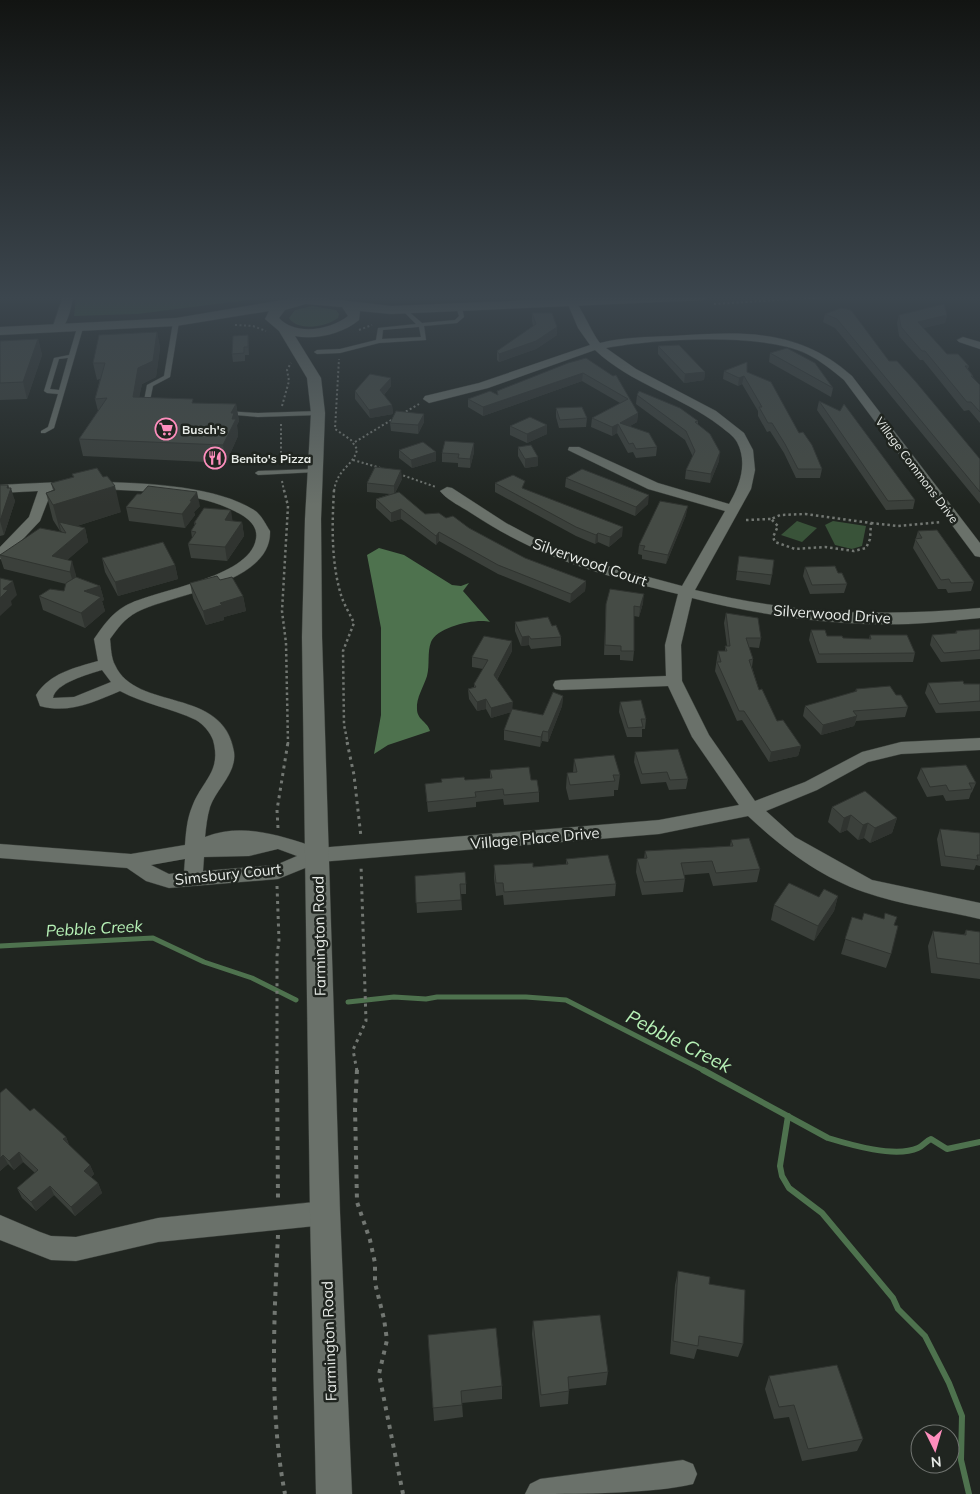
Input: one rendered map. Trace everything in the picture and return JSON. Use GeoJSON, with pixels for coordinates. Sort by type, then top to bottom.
{"type":"FeatureCollection","features":[{"type":"Feature","properties":{"kind":"street","name":"Farmington Road"},"geometry":{"type":"LineString","coordinates":[[308,366],[314,378]]}},
{"type":"Feature","properties":{"kind":"street","name":"Farmington Road"},"geometry":{"type":"LineString","coordinates":[[317,366],[314,378],[318,413],[312,637],[325,1212],[334,1494]]}},
{"type":"Feature","properties":{"kind":"street","name":"Village Commons Drive"},"geometry":{"type":"LineString","coordinates":[[429,399],[490,383],[536,366]]}},
{"type":"Feature","properties":{"kind":"street"},"geometry":{"type":"LineString","coordinates":[[622,366],[712,414],[740,437],[749,461],[750,474],[686,593],[673,645],[674,681],[701,737],[752,809],[788,842],[837,871],[868,886],[980,911]]}},
{"type":"Feature","properties":{"kind":"street","name":"Village Commons Drive"},"geometry":{"type":"LineString","coordinates":[[835,366],[848,378],[980,553]]}},
{"type":"Feature","properties":{"kind":"street"},"geometry":{"type":"LineString","coordinates":[[574,450],[653,486],[732,509]]}},
{"type":"Feature","properties":{"kind":"street"},"geometry":{"type":"LineString","coordinates":[[0,488],[47,486],[146,488],[207,496],[250,513],[262,528],[264,537],[261,547],[241,567],[137,606],[116,619],[102,639],[104,664],[120,685],[204,716],[216,728],[223,740],[224,765],[202,806],[197,825],[193,879]]}},
{"type":"Feature","properties":{"kind":"street"},"geometry":{"type":"LineString","coordinates":[[0,555],[8,549],[35,518],[47,486]]}},
{"type":"Feature","properties":{"kind":"street","name":"Silverwood Court"},"geometry":{"type":"LineString","coordinates":[[447,490],[484,516],[536,545],[603,569],[686,593]]}},
{"type":"Feature","properties":{"kind":"street","name":"Silverwood Drive"},"geometry":{"type":"LineString","coordinates":[[686,593],[764,609],[844,618],[908,619],[980,613]]}},
{"type":"Feature","properties":{"kind":"street"},"geometry":{"type":"LineString","coordinates":[[104,664],[60,680],[50,687],[44,695],[46,702],[70,705],[120,685]]}},
{"type":"Feature","properties":{"kind":"street"},"geometry":{"type":"LineString","coordinates":[[561,685],[674,681]]}},
{"type":"Feature","properties":{"kind":"street","name":"Village Place Drive"},"geometry":{"type":"LineString","coordinates":[[317,855],[495,842],[659,827],[752,809],[811,786],[862,758],[901,748],[980,744]]}},
{"type":"Feature","properties":{"kind":"street","name":"Simsbury Court"},"geometry":{"type":"LineString","coordinates":[[0,851],[131,861],[196,850],[212,852],[249,848],[279,842],[317,855]]}},
{"type":"Feature","properties":{"kind":"street","name":"Simsbury Court"},"geometry":{"type":"LineString","coordinates":[[131,861],[153,876],[169,881],[278,872],[317,855]]}},
{"type":"Feature","properties":{"kind":"street"},"geometry":{"type":"LineString","coordinates":[[0,1227],[37,1244],[51,1248],[76,1249],[158,1230],[325,1212]]}},
{"type":"Feature","properties":{"kind":"street"},"geometry":{"type":"LineString","coordinates":[[540,1494],[683,1474]]}},
{"type":"Feature","properties":{"kind":"lane"},"geometry":{"type":"LineString","coordinates":[[55,366],[47,391],[61,392]]}},
{"type":"Feature","properties":{"kind":"lane"},"geometry":{"type":"LineString","coordinates":[[42,432],[51,428],[69,366]]}},
{"type":"Feature","properties":{"kind":"lane"},"geometry":{"type":"LineString","coordinates":[[153,407],[146,406],[150,385],[167,377],[170,366]]}},
{"type":"Feature","properties":{"kind":"lane"},"geometry":{"type":"LineString","coordinates":[[52,374],[67,373]]}},
{"type":"Feature","properties":{"kind":"lane"},"geometry":{"type":"LineString","coordinates":[[222,412],[318,413]]}},
{"type":"Feature","properties":{"kind":"lane"},"geometry":{"type":"LineString","coordinates":[[258,473],[315,470]]}},
{"type":"Feature","properties":{"kind":"path"},"geometry":{"type":"LineString","coordinates":[[279,842],[277,810],[288,746],[286,643],[282,611],[286,584],[288,506],[280,471],[283,454],[280,414],[289,380],[289,366]]}},
{"type":"Feature","properties":{"kind":"path"},"geometry":{"type":"LineString","coordinates":[[354,442],[429,399]]}},
{"type":"Feature","properties":{"kind":"path"},"geometry":{"type":"LineString","coordinates":[[353,459],[388,470]]}},
{"type":"Feature","properties":{"kind":"path"},"geometry":{"type":"LineString","coordinates":[[397,473],[447,490]]}},
{"type":"Feature","properties":{"kind":"path"},"geometry":{"type":"LineString","coordinates":[[746,520],[771,519],[778,515],[796,514],[898,526],[955,521]]}},
{"type":"Feature","properties":{"kind":"path"},"geometry":{"type":"LineString","coordinates":[[771,519],[778,526],[773,537],[775,542],[795,549],[825,547],[850,551],[860,550],[869,544],[871,524]]}},
{"type":"Feature","properties":{"kind":"path"},"geometry":{"type":"LineString","coordinates":[[278,872],[277,904],[280,940],[277,956],[278,1218],[275,1300],[277,1452],[285,1494]]}},
{"type":"Feature","properties":{"kind":"path"},"geometry":{"type":"LineString","coordinates":[[363,969],[366,1021],[353,1050],[358,1074],[355,1116],[357,1202],[370,1240],[375,1263],[375,1282],[387,1340],[379,1374],[404,1494]]}},
{"type":"Feature","properties":{"kind":"shaded area"},"geometry":{"type":"Polygon","coordinates":[[[797,521],[817,528],[802,542],[781,535],[797,521]]]}},
{"type":"Feature","properties":{"kind":"shaded area"},"geometry":{"type":"Polygon","coordinates":[[[833,521],[866,526],[862,546],[852,549],[835,545],[825,525],[833,521]]]}},
{"type":"Feature","properties":{"kind":"shaded area"},"geometry":{"type":"Polygon","coordinates":[[[379,548],[404,555],[452,585],[461,586],[469,583],[463,591],[490,622],[476,621],[458,625],[441,632],[435,637],[431,642],[427,676],[417,705],[417,713],[430,731],[388,745],[374,754],[381,715],[381,628],[367,555],[379,548]]]}},
{"type":"Feature","properties":{"kind":"building"},"geometry":{"type":"Polygon","coordinates":[[[0,366],[29,366],[23,382],[0,383],[0,366]]]}},
{"type":"Feature","properties":{"kind":"building"},"geometry":{"type":"Polygon","coordinates":[[[104,366],[143,366],[138,368],[133,397],[193,399],[192,403],[236,404],[231,413],[234,413],[232,419],[236,419],[223,445],[79,439],[107,398],[95,399],[104,366]]]}},
{"type":"Feature","properties":{"kind":"building"},"geometry":{"type":"Polygon","coordinates":[[[561,366],[598,366],[613,376],[616,375],[638,413],[620,423],[649,433],[657,447],[636,449],[633,443],[629,444],[618,424],[612,427],[592,418],[628,399],[583,373],[483,407],[468,399],[490,391],[498,395],[497,391],[561,366]]]}},
{"type":"Feature","properties":{"kind":"building"},"geometry":{"type":"Polygon","coordinates":[[[677,366],[699,366],[705,372],[685,374],[677,366]]]}},
{"type":"Feature","properties":{"kind":"building"},"geometry":{"type":"Polygon","coordinates":[[[737,366],[747,366],[747,372],[771,382],[799,433],[803,432],[812,445],[822,469],[798,469],[772,423],[768,423],[759,407],[762,407],[744,376],[739,378],[724,371],[737,366]]]}},
{"type":"Feature","properties":{"kind":"building"},"geometry":{"type":"Polygon","coordinates":[[[793,366],[817,366],[833,388],[793,366]]]}},
{"type":"Feature","properties":{"kind":"building"},"geometry":{"type":"Polygon","coordinates":[[[876,366],[901,366],[980,459],[980,492],[876,366]]]}},
{"type":"Feature","properties":{"kind":"building"},"geometry":{"type":"Polygon","coordinates":[[[937,366],[969,366],[965,366],[980,385],[980,412],[971,402],[967,402],[937,366]]]}},
{"type":"Feature","properties":{"kind":"building"},"geometry":{"type":"Polygon","coordinates":[[[370,374],[391,378],[380,390],[392,405],[369,410],[355,391],[370,374]]]}},
{"type":"Feature","properties":{"kind":"building"},"geometry":{"type":"Polygon","coordinates":[[[639,391],[680,408],[698,421],[695,422],[710,434],[720,452],[711,474],[686,470],[695,451],[686,431],[637,395],[639,391]]]}},
{"type":"Feature","properties":{"kind":"building"},"geometry":{"type":"Polygon","coordinates":[[[819,401],[840,411],[844,404],[915,500],[888,501],[819,401]]]}},
{"type":"Feature","properties":{"kind":"building"},"geometry":{"type":"Polygon","coordinates":[[[582,407],[587,418],[560,420],[556,408],[582,407]]]}},
{"type":"Feature","properties":{"kind":"building"},"geometry":{"type":"Polygon","coordinates":[[[396,411],[424,414],[418,425],[390,423],[396,411]]]}},
{"type":"Feature","properties":{"kind":"building"},"geometry":{"type":"Polygon","coordinates":[[[530,417],[547,425],[527,434],[510,426],[530,417]]]}},
{"type":"Feature","properties":{"kind":"building"},"geometry":{"type":"Polygon","coordinates":[[[445,441],[474,443],[470,459],[458,458],[459,454],[442,453],[445,441]]]}},
{"type":"Feature","properties":{"kind":"building"},"geometry":{"type":"Polygon","coordinates":[[[423,442],[436,452],[411,460],[399,450],[423,442]]]}},
{"type":"Feature","properties":{"kind":"building"},"geometry":{"type":"Polygon","coordinates":[[[531,445],[538,457],[525,459],[518,447],[531,445]]]}},
{"type":"Feature","properties":{"kind":"building"},"geometry":{"type":"Polygon","coordinates":[[[375,467],[401,470],[394,486],[367,483],[375,467]]]}},
{"type":"Feature","properties":{"kind":"building"},"geometry":{"type":"Polygon","coordinates":[[[97,468],[103,477],[107,476],[115,486],[53,505],[46,493],[55,490],[51,483],[74,477],[72,474],[97,468]]]}},
{"type":"Feature","properties":{"kind":"building"},"geometry":{"type":"Polygon","coordinates":[[[582,469],[649,495],[636,507],[566,478],[582,469]]]}},
{"type":"Feature","properties":{"kind":"building"},"geometry":{"type":"Polygon","coordinates":[[[513,475],[525,481],[522,488],[623,527],[610,537],[598,533],[596,535],[576,527],[495,483],[513,475]]]}},
{"type":"Feature","properties":{"kind":"building"},"geometry":{"type":"Polygon","coordinates":[[[0,485],[8,485],[7,488],[11,488],[0,521],[0,485]]]}},
{"type":"Feature","properties":{"kind":"building"},"geometry":{"type":"Polygon","coordinates":[[[148,486],[197,492],[182,514],[126,507],[137,494],[141,494],[148,486]]]}},
{"type":"Feature","properties":{"kind":"building"},"geometry":{"type":"Polygon","coordinates":[[[399,492],[425,514],[439,513],[446,518],[453,516],[469,528],[525,558],[586,581],[571,594],[498,565],[439,532],[436,536],[401,509],[391,513],[376,499],[399,492]]]}},
{"type":"Feature","properties":{"kind":"building"},"geometry":{"type":"Polygon","coordinates":[[[660,501],[688,506],[668,555],[643,550],[645,546],[639,545],[660,501]]]}},
{"type":"Feature","properties":{"kind":"building"},"geometry":{"type":"Polygon","coordinates":[[[204,508],[231,510],[225,520],[242,522],[225,547],[188,544],[196,532],[191,531],[196,523],[194,523],[204,508]]]}},
{"type":"Feature","properties":{"kind":"building"},"geometry":{"type":"Polygon","coordinates":[[[59,522],[85,528],[52,556],[72,561],[70,572],[0,555],[40,528],[66,533],[59,522]]]}},
{"type":"Feature","properties":{"kind":"building"},"geometry":{"type":"Polygon","coordinates":[[[937,530],[974,582],[951,583],[949,579],[941,580],[915,539],[922,538],[918,531],[937,530]]]}},
{"type":"Feature","properties":{"kind":"building"},"geometry":{"type":"Polygon","coordinates":[[[163,542],[175,565],[115,582],[102,558],[163,542]]]}},
{"type":"Feature","properties":{"kind":"building"},"geometry":{"type":"Polygon","coordinates":[[[739,556],[774,560],[772,575],[737,571],[739,556]]]}},
{"type":"Feature","properties":{"kind":"building"},"geometry":{"type":"Polygon","coordinates":[[[835,566],[838,573],[842,573],[847,584],[812,585],[805,567],[835,566]]]}},
{"type":"Feature","properties":{"kind":"building"},"geometry":{"type":"Polygon","coordinates":[[[217,576],[220,580],[232,577],[243,596],[220,603],[222,605],[203,611],[190,583],[217,576]]]}},
{"type":"Feature","properties":{"kind":"building"},"geometry":{"type":"Polygon","coordinates":[[[76,577],[100,586],[84,591],[101,597],[81,613],[39,596],[50,589],[64,591],[66,583],[76,577]]]}},
{"type":"Feature","properties":{"kind":"building"},"geometry":{"type":"Polygon","coordinates":[[[0,578],[13,581],[3,589],[8,590],[0,598],[0,578]]]}},
{"type":"Feature","properties":{"kind":"building"},"geometry":{"type":"Polygon","coordinates":[[[610,589],[644,594],[640,607],[634,606],[634,651],[621,651],[621,646],[605,645],[606,604],[610,589]]]}},
{"type":"Feature","properties":{"kind":"building"},"geometry":{"type":"Polygon","coordinates":[[[726,613],[758,618],[761,638],[746,638],[753,659],[749,660],[759,690],[762,689],[777,721],[783,720],[801,746],[771,752],[744,711],[739,711],[717,662],[721,662],[718,651],[727,651],[725,646],[730,646],[726,613]]]}},
{"type":"Feature","properties":{"kind":"building"},"geometry":{"type":"Polygon","coordinates":[[[548,617],[552,626],[556,625],[561,637],[531,639],[529,636],[522,637],[515,622],[548,617]]]}},
{"type":"Feature","properties":{"kind":"building"},"geometry":{"type":"Polygon","coordinates":[[[980,629],[980,650],[944,653],[932,635],[957,633],[956,631],[980,629]]]}},
{"type":"Feature","properties":{"kind":"building"},"geometry":{"type":"Polygon","coordinates":[[[811,630],[825,630],[827,636],[842,636],[843,638],[871,639],[870,635],[907,635],[915,653],[819,654],[811,630]]]}},
{"type":"Feature","properties":{"kind":"building"},"geometry":{"type":"Polygon","coordinates":[[[484,636],[512,641],[494,675],[513,702],[491,708],[486,699],[477,702],[468,689],[476,687],[474,684],[488,660],[472,657],[484,636]]]}},
{"type":"Feature","properties":{"kind":"building"},"geometry":{"type":"Polygon","coordinates":[[[963,681],[964,684],[980,684],[980,701],[939,704],[928,683],[963,681]]]}},
{"type":"Feature","properties":{"kind":"building"},"geometry":{"type":"Polygon","coordinates":[[[890,686],[896,695],[901,695],[908,707],[853,711],[857,716],[823,725],[805,706],[857,691],[856,689],[890,686]]]}},
{"type":"Feature","properties":{"kind":"building"},"geometry":{"type":"Polygon","coordinates":[[[553,692],[563,696],[548,732],[543,731],[541,737],[504,730],[512,709],[543,715],[553,692]]]}},
{"type":"Feature","properties":{"kind":"building"},"geometry":{"type":"Polygon","coordinates":[[[641,700],[646,719],[641,719],[643,727],[628,728],[620,702],[641,700]]]}},
{"type":"Feature","properties":{"kind":"building"},"geometry":{"type":"Polygon","coordinates":[[[678,749],[688,779],[670,780],[667,772],[642,774],[635,752],[678,749]]]}},
{"type":"Feature","properties":{"kind":"building"},"geometry":{"type":"Polygon","coordinates":[[[614,755],[620,775],[613,775],[615,781],[570,785],[567,773],[577,772],[574,759],[614,755]]]}},
{"type":"Feature","properties":{"kind":"building"},"geometry":{"type":"Polygon","coordinates":[[[966,765],[976,783],[969,783],[972,789],[949,791],[946,785],[930,787],[921,768],[966,765]]]}},
{"type":"Feature","properties":{"kind":"building"},"geometry":{"type":"Polygon","coordinates":[[[529,767],[531,780],[537,780],[539,792],[504,795],[503,789],[475,792],[476,797],[427,802],[425,784],[442,782],[441,779],[464,777],[465,780],[492,778],[490,770],[529,767]]]}},
{"type":"Feature","properties":{"kind":"building"},"geometry":{"type":"Polygon","coordinates":[[[865,791],[897,818],[875,828],[868,823],[863,825],[851,815],[844,818],[832,807],[865,791]]]}},
{"type":"Feature","properties":{"kind":"building"},"geometry":{"type":"Polygon","coordinates":[[[940,829],[980,833],[980,855],[977,855],[978,860],[945,856],[940,829]]]}},
{"type":"Feature","properties":{"kind":"building"},"geometry":{"type":"Polygon","coordinates":[[[749,838],[760,869],[716,873],[712,861],[681,863],[685,879],[644,882],[637,859],[647,858],[645,851],[733,846],[731,840],[749,838]]]}},
{"type":"Feature","properties":{"kind":"building"},"geometry":{"type":"Polygon","coordinates":[[[608,855],[616,884],[504,892],[503,883],[496,883],[494,865],[533,863],[533,867],[568,864],[566,859],[608,855]]]}},
{"type":"Feature","properties":{"kind":"building"},"geometry":{"type":"Polygon","coordinates":[[[465,872],[466,884],[460,884],[461,900],[416,903],[415,876],[465,872]]]}},
{"type":"Feature","properties":{"kind":"building"},"geometry":{"type":"Polygon","coordinates":[[[789,883],[819,897],[824,889],[838,896],[818,926],[774,905],[789,883]]]}},
{"type":"Feature","properties":{"kind":"building"},"geometry":{"type":"Polygon","coordinates":[[[864,913],[884,919],[885,913],[897,917],[894,925],[898,926],[891,954],[845,939],[852,917],[862,920],[864,913]]]}},
{"type":"Feature","properties":{"kind":"building"},"geometry":{"type":"Polygon","coordinates":[[[966,930],[980,932],[980,964],[937,958],[933,931],[966,935],[966,930]]]}},
{"type":"Feature","properties":{"kind":"building"},"geometry":{"type":"Polygon","coordinates":[[[6,1088],[30,1111],[34,1108],[66,1137],[63,1139],[90,1165],[84,1171],[98,1183],[71,1207],[50,1186],[31,1202],[17,1188],[38,1170],[19,1152],[9,1161],[3,1155],[0,1158],[0,1093],[6,1088]]]}},
{"type":"Feature","properties":{"kind":"building"},"geometry":{"type":"Polygon","coordinates":[[[678,1271],[710,1277],[709,1284],[745,1290],[743,1344],[699,1336],[698,1346],[673,1341],[678,1271]]]}},
{"type":"Feature","properties":{"kind":"building"},"geometry":{"type":"Polygon","coordinates":[[[600,1315],[608,1372],[568,1377],[569,1391],[541,1395],[533,1321],[600,1315]]]}},
{"type":"Feature","properties":{"kind":"building"},"geometry":{"type":"Polygon","coordinates":[[[496,1328],[502,1386],[461,1391],[462,1405],[433,1408],[428,1335],[496,1328]]]}},
{"type":"Feature","properties":{"kind":"building"},"geometry":{"type":"Polygon","coordinates":[[[837,1365],[863,1439],[808,1449],[794,1405],[779,1407],[769,1376],[837,1365]]]}},
{"type":"Feature","properties":{"kind":"waterway","name":"Pebble Creek"},"geometry":{"type":"LineString","coordinates":[[0,946],[153,938],[204,962],[252,978],[296,1000]]}},
{"type":"Feature","properties":{"kind":"waterway","name":"Pebble Creek"},"geometry":{"type":"LineString","coordinates":[[348,1002],[394,997],[426,999],[437,997],[526,997],[566,1000],[705,1071]]}},
{"type":"Feature","properties":{"kind":"waterway","name":"Pebble Creek"},"geometry":{"type":"LineString","coordinates":[[703,1070],[788,1116]]}},
{"type":"Feature","properties":{"kind":"waterway","name":"Pebble Creek"},"geometry":{"type":"LineString","coordinates":[[788,1116],[828,1138],[885,1151],[908,1151],[918,1148],[931,1139],[947,1149],[980,1142]]}},
{"type":"Feature","properties":{"kind":"waterway"},"geometry":{"type":"LineString","coordinates":[[788,1116],[780,1166],[782,1176],[789,1188],[822,1213],[893,1298],[898,1309],[925,1336],[949,1383],[962,1416],[961,1460],[969,1494]]}},
{"type":"Feature","properties":{"kind":"place","name":"Busch's"},"geometry":{"type":"Point","coordinates":[166,429]}},
{"type":"Feature","properties":{"kind":"place","name":"Benito's Pizza"},"geometry":{"type":"Point","coordinates":[215,458]}}]}
